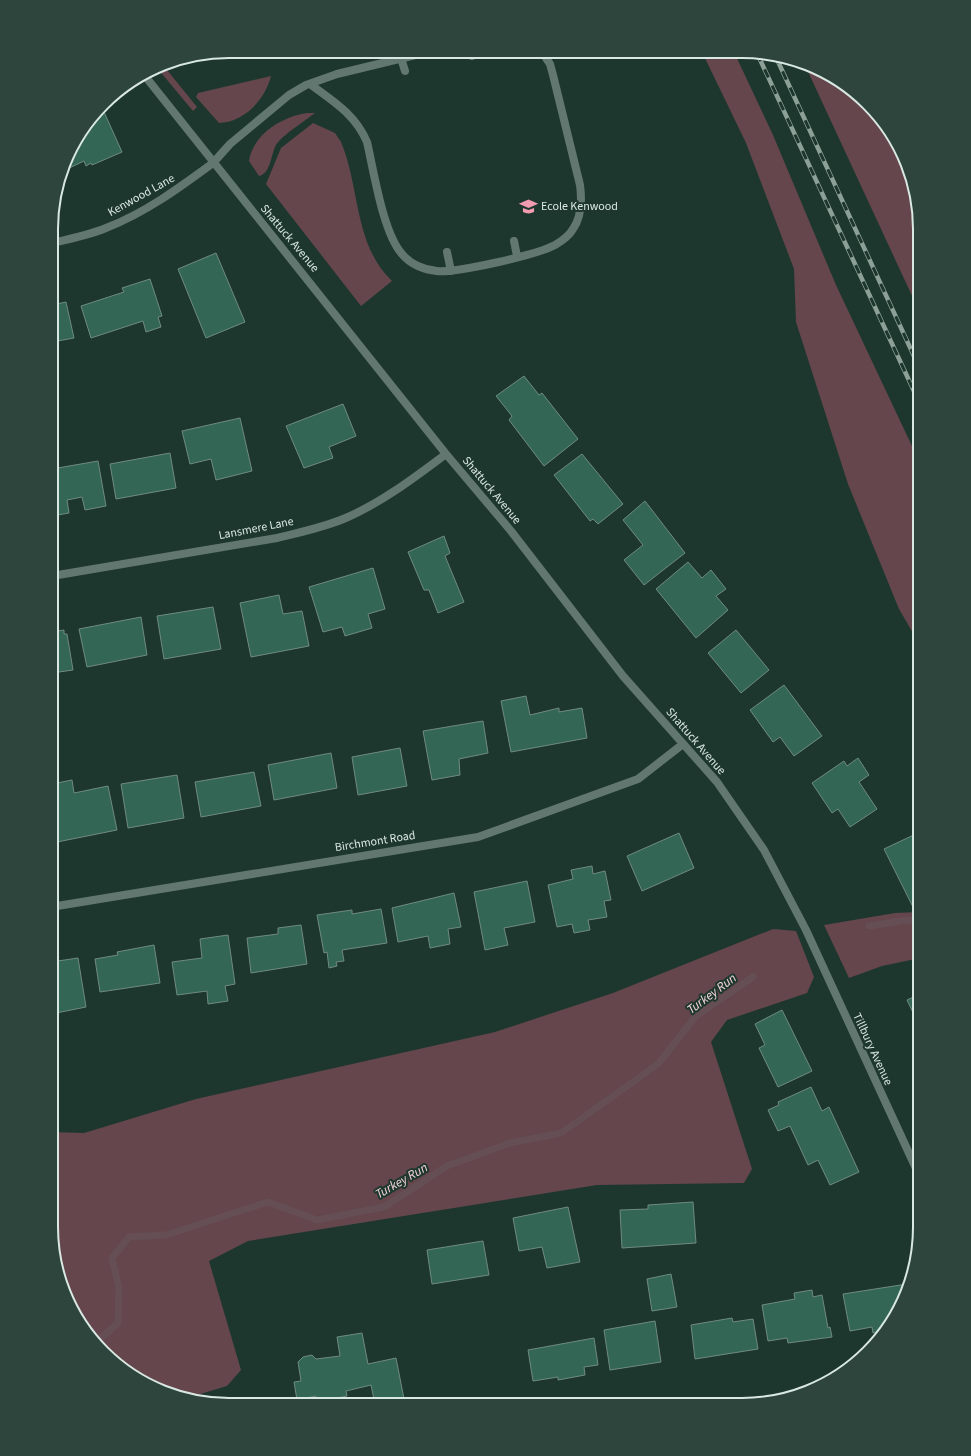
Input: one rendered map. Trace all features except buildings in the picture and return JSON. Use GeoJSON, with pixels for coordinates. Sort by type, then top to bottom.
{"type":"FeatureCollection","features":[{"type":"Feature","properties":{"kind":"street"},"geometry":{"type":"LineString","coordinates":[[402,58],[405,71]]}},
{"type":"Feature","properties":{"kind":"street","name":"Kenwood Lane"},"geometry":{"type":"LineString","coordinates":[[58,241],[105,229],[129,218],[172,194],[213,164],[223,150],[289,95],[310,84],[337,74],[402,58]]}},
{"type":"Feature","properties":{"kind":"street"},"geometry":{"type":"LineString","coordinates":[[310,84],[351,116],[362,131],[367,142],[388,230],[396,247],[412,263],[424,269],[451,271],[545,249],[564,239],[573,230],[579,218],[581,206],[580,185],[561,103],[550,64],[546,58]]}},
{"type":"Feature","properties":{"kind":"street","name":"Shattuck Avenue"},"geometry":{"type":"LineString","coordinates":[[147,79],[213,164],[317,290],[446,454],[511,531],[622,676],[717,782],[764,850],[806,930]]}},
{"type":"Feature","properties":{"kind":"street"},"geometry":{"type":"LineString","coordinates":[[514,240],[517,256]]}},
{"type":"Feature","properties":{"kind":"street"},"geometry":{"type":"LineString","coordinates":[[447,252],[451,271]]}},
{"type":"Feature","properties":{"kind":"street","name":"Lansmere Lane"},"geometry":{"type":"LineString","coordinates":[[58,575],[277,538],[312,529],[348,517],[375,503],[403,486],[446,454]]}},
{"type":"Feature","properties":{"kind":"street","name":"Birchmont Road"},"geometry":{"type":"LineString","coordinates":[[58,906],[478,837],[638,779],[683,744]]}},
{"type":"Feature","properties":{"kind":"street","name":"Tillbury Avenue"},"geometry":{"type":"LineString","coordinates":[[806,930],[913,1162]]}},
{"type":"Feature","properties":{"kind":"shaded area"},"geometry":{"type":"Polygon","coordinates":[[[705,58],[737,58],[773,135],[836,285],[913,448],[913,633],[899,609],[848,484],[796,322],[794,269],[746,143],[705,58]]]}},
{"type":"Feature","properties":{"kind":"shaded area"},"geometry":{"type":"Polygon","coordinates":[[[167,70],[197,107],[193,111],[161,72],[167,70]]]}},
{"type":"Feature","properties":{"kind":"shaded area"},"geometry":{"type":"Polygon","coordinates":[[[808,71],[828,81],[855,100],[878,125],[895,153],[904,174],[912,207],[913,298],[808,71]]]}},
{"type":"Feature","properties":{"kind":"shaded area"},"geometry":{"type":"Polygon","coordinates":[[[271,76],[259,101],[245,114],[228,122],[219,123],[196,97],[198,93],[271,76]]]}},
{"type":"Feature","properties":{"kind":"shaded area"},"geometry":{"type":"Polygon","coordinates":[[[308,113],[315,113],[277,143],[266,172],[259,176],[249,161],[256,143],[279,122],[308,113]]]}},
{"type":"Feature","properties":{"kind":"shaded area"},"geometry":{"type":"Polygon","coordinates":[[[313,123],[335,133],[341,142],[352,178],[364,233],[380,267],[392,281],[361,306],[266,184],[281,148],[313,123]]]}},
{"type":"Feature","properties":{"kind":"shaded area"},"geometry":{"type":"Polygon","coordinates":[[[913,912],[913,959],[882,966],[849,978],[824,925],[895,913],[913,912]]]}},
{"type":"Feature","properties":{"kind":"shaded area"},"geometry":{"type":"Polygon","coordinates":[[[773,929],[796,931],[814,977],[807,993],[727,1020],[711,1042],[752,1169],[744,1183],[597,1185],[248,1241],[209,1261],[241,1370],[227,1386],[197,1395],[164,1385],[143,1375],[125,1363],[100,1340],[87,1322],[76,1303],[67,1282],[59,1249],[58,1132],[84,1133],[196,1099],[495,1032],[613,993],[773,929]]]}},
{"type":"Feature","properties":{"kind":"waterway","name":"Turkey Run"},"geometry":{"type":"LineString","coordinates":[[869,926],[906,920],[913,920]]}},
{"type":"Feature","properties":{"kind":"waterway","name":"Turkey Run"},"geometry":{"type":"LineString","coordinates":[[99,1339],[118,1323],[119,1288],[112,1258],[129,1237],[166,1235],[268,1202],[317,1220],[384,1207],[447,1166],[510,1143],[561,1133],[658,1064],[696,1016],[753,977]]}},
{"type":"Feature","properties":{"kind":"railway"},"geometry":{"type":"LineString","coordinates":[[760,59],[913,389]]}},
{"type":"Feature","properties":{"kind":"railway"},"geometry":{"type":"LineString","coordinates":[[778,62],[913,354]]}},
{"type":"Feature","properties":{"kind":"place","name":"Ecole Kenwood"},"geometry":{"type":"Point","coordinates":[528,206]}}]}
